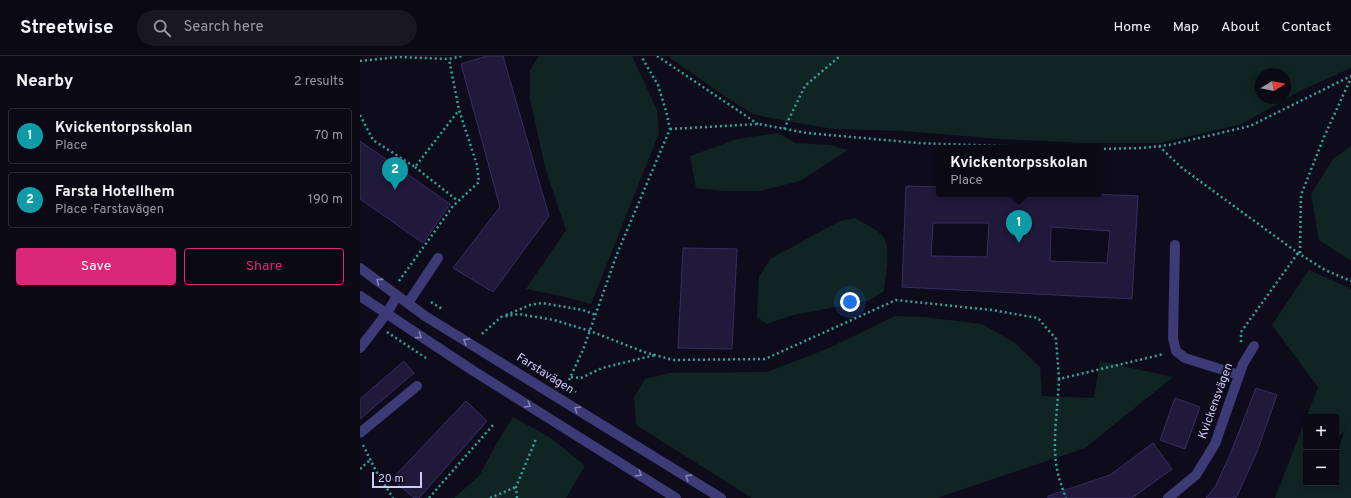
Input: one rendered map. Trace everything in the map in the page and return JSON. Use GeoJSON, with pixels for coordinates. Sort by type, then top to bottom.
{"type":"FeatureCollection","features":[{"type":"Feature","properties":{"kind":"street"},"geometry":{"type":"LineString","coordinates":[[1175,245],[1173,338],[1176,351],[1185,358],[1239,375]]}},
{"type":"Feature","properties":{"kind":"street"},"geometry":{"type":"LineString","coordinates":[[408,303],[438,258]]}},
{"type":"Feature","properties":{"kind":"street","name":"Farstavägen"},"geometry":{"type":"LineString","coordinates":[[360,268],[425,316],[721,498]]}},
{"type":"Feature","properties":{"kind":"street"},"geometry":{"type":"LineString","coordinates":[[360,296],[434,346],[676,498]]}},
{"type":"Feature","properties":{"kind":"street"},"geometry":{"type":"LineString","coordinates":[[360,348],[387,313],[397,296]]}},
{"type":"Feature","properties":{"kind":"street","name":"Kvickensvägen"},"geometry":{"type":"LineString","coordinates":[[1168,498],[1196,475],[1215,444],[1243,364],[1254,346]]}},
{"type":"Feature","properties":{"kind":"street"},"geometry":{"type":"LineString","coordinates":[[360,433],[418,386]]}},
{"type":"Feature","properties":{"kind":"path"},"geometry":{"type":"LineString","coordinates":[[360,61],[398,57],[450,60],[462,56]]}},
{"type":"Feature","properties":{"kind":"path"},"geometry":{"type":"LineString","coordinates":[[641,56],[658,85],[670,129],[617,254],[590,331],[570,379],[581,378],[602,368],[655,355]]}},
{"type":"Feature","properties":{"kind":"path"},"geometry":{"type":"LineString","coordinates":[[657,56],[759,124]]}},
{"type":"Feature","properties":{"kind":"path"},"geometry":{"type":"LineString","coordinates":[[784,129],[805,86],[840,56]]}},
{"type":"Feature","properties":{"kind":"path"},"geometry":{"type":"LineString","coordinates":[[399,281],[453,206],[479,182],[477,165],[459,110],[450,60]]}},
{"type":"Feature","properties":{"kind":"path"},"geometry":{"type":"LineString","coordinates":[[1102,149],[1142,148],[1169,145],[1250,126],[1351,77]]}},
{"type":"Feature","properties":{"kind":"path"},"geometry":{"type":"LineString","coordinates":[[1243,364],[1241,332],[1299,253],[1302,195],[1324,137],[1351,77]]}},
{"type":"Feature","properties":{"kind":"path"},"geometry":{"type":"LineString","coordinates":[[415,167],[459,110]]}},
{"type":"Feature","properties":{"kind":"path"},"geometry":{"type":"LineString","coordinates":[[360,115],[373,140],[415,167],[458,201]]}},
{"type":"Feature","properties":{"kind":"path"},"geometry":{"type":"LineString","coordinates":[[670,129],[759,124],[807,133],[918,143],[973,145]]}},
{"type":"Feature","properties":{"kind":"path"},"geometry":{"type":"LineString","coordinates":[[1159,146],[1182,168],[1299,253],[1325,270],[1351,281]]}},
{"type":"Feature","properties":{"kind":"path"},"geometry":{"type":"LineString","coordinates":[[501,317],[519,314],[554,320],[673,360],[765,359],[896,300],[992,310],[1038,318],[1056,339],[1059,379],[1055,445],[1058,474],[1066,498]]}},
{"type":"Feature","properties":{"kind":"path"},"geometry":{"type":"LineString","coordinates":[[482,334],[501,317],[530,304],[542,303],[583,310],[596,315]]}},
{"type":"Feature","properties":{"kind":"path"},"geometry":{"type":"LineString","coordinates":[[1059,379],[1176,351]]}},
{"type":"Feature","properties":{"kind":"path"},"geometry":{"type":"LineString","coordinates":[[429,498],[493,425]]}},
{"type":"Feature","properties":{"kind":"path"},"geometry":{"type":"LineString","coordinates":[[360,439],[376,471],[394,498]]}},
{"type":"Feature","properties":{"kind":"path"},"geometry":{"type":"LineString","coordinates":[[517,498],[516,487],[536,439]]}},
{"type":"Feature","properties":{"kind":"path"},"geometry":{"type":"LineString","coordinates":[[360,468],[370,460]]}},
{"type":"Feature","properties":{"kind":"path"},"geometry":{"type":"LineString","coordinates":[[490,498],[516,487]]}},
{"type":"Feature","properties":{"kind":"green space"},"geometry":{"type":"Polygon","coordinates":[[[539,56],[632,56],[657,110],[659,133],[591,304],[526,289],[566,230],[545,167],[530,99],[530,70],[539,56]]]}},
{"type":"Feature","properties":{"kind":"green space"},"geometry":{"type":"Polygon","coordinates":[[[670,56],[1351,56],[1351,68],[1291,96],[1291,68],[1255,68],[1255,104],[1277,104],[1242,124],[1160,143],[1086,143],[1000,139],[905,131],[833,129],[753,114],[670,58],[670,56]]]}},
{"type":"Feature","properties":{"kind":"green space"},"geometry":{"type":"Polygon","coordinates":[[[778,133],[795,143],[831,145],[848,150],[800,181],[759,191],[725,191],[696,188],[690,156],[737,139],[778,133]]]}},
{"type":"Feature","properties":{"kind":"green space"},"geometry":{"type":"Polygon","coordinates":[[[1351,146],[1351,261],[1319,240],[1311,194],[1333,159],[1351,146]]]}},
{"type":"Feature","properties":{"kind":"green space"},"geometry":{"type":"Polygon","coordinates":[[[855,218],[882,235],[886,243],[887,256],[884,291],[868,301],[793,315],[767,324],[757,317],[759,277],[770,259],[840,221],[855,218]]]}},
{"type":"Feature","properties":{"kind":"green space"},"geometry":{"type":"Polygon","coordinates":[[[1309,270],[1351,289],[1351,498],[1275,498],[1303,426],[1303,486],[1339,486],[1339,447],[1345,430],[1339,436],[1339,414],[1307,414],[1318,387],[1272,325],[1309,270]]]}},
{"type":"Feature","properties":{"kind":"green space"},"geometry":{"type":"Polygon","coordinates":[[[895,316],[924,317],[982,324],[1015,343],[1040,367],[1042,396],[1094,398],[1100,361],[1173,377],[1085,448],[937,498],[752,498],[636,425],[634,398],[645,379],[670,373],[767,372],[829,348],[895,316]]]}},
{"type":"Feature","properties":{"kind":"green space"},"geometry":{"type":"Polygon","coordinates":[[[513,417],[551,438],[585,466],[566,498],[454,498],[479,476],[513,417]]]}},
{"type":"Feature","properties":{"kind":"building"},"geometry":{"type":"Polygon","coordinates":[[[487,56],[503,56],[549,216],[493,292],[453,268],[500,207],[461,64],[487,56]]]}},
{"type":"Feature","properties":{"kind":"building"},"geometry":{"type":"Polygon","coordinates":[[[360,141],[450,204],[423,243],[360,199],[360,141]]]}},
{"type":"Feature","properties":{"kind":"building"},"geometry":{"type":"Polygon","coordinates":[[[906,186],[936,187],[936,197],[1102,197],[1102,194],[1138,196],[1132,299],[902,287],[906,186]],[[933,223],[931,256],[987,257],[989,223],[933,223]],[[1051,227],[1050,261],[1107,263],[1110,231],[1051,227]]]}},
{"type":"Feature","properties":{"kind":"building"},"geometry":{"type":"Polygon","coordinates":[[[683,248],[737,249],[732,349],[678,348],[683,248]]]}},
{"type":"Feature","properties":{"kind":"building"},"geometry":{"type":"Polygon","coordinates":[[[404,361],[414,373],[360,419],[360,399],[404,361]]]}},
{"type":"Feature","properties":{"kind":"building"},"geometry":{"type":"Polygon","coordinates":[[[1256,388],[1277,395],[1257,452],[1236,498],[1206,498],[1215,487],[1229,457],[1256,388]]]}},
{"type":"Feature","properties":{"kind":"building"},"geometry":{"type":"Polygon","coordinates":[[[1175,398],[1200,407],[1185,449],[1160,440],[1175,398]]]}},
{"type":"Feature","properties":{"kind":"building"},"geometry":{"type":"Polygon","coordinates":[[[466,401],[487,421],[419,498],[414,498],[392,479],[466,401]]]}},
{"type":"Feature","properties":{"kind":"building"},"geometry":{"type":"Polygon","coordinates":[[[1153,443],[1172,469],[1132,498],[1048,498],[1048,496],[1110,475],[1153,443]]]}},
{"type":"Feature","properties":{"kind":"place","name":"Farsta Hotellhem"},"geometry":{"type":"Point","coordinates":[395,190]}},
{"type":"Feature","properties":{"kind":"place","name":"Kvickentorpsskolan"},"geometry":{"type":"Point","coordinates":[1019,243]}}]}
